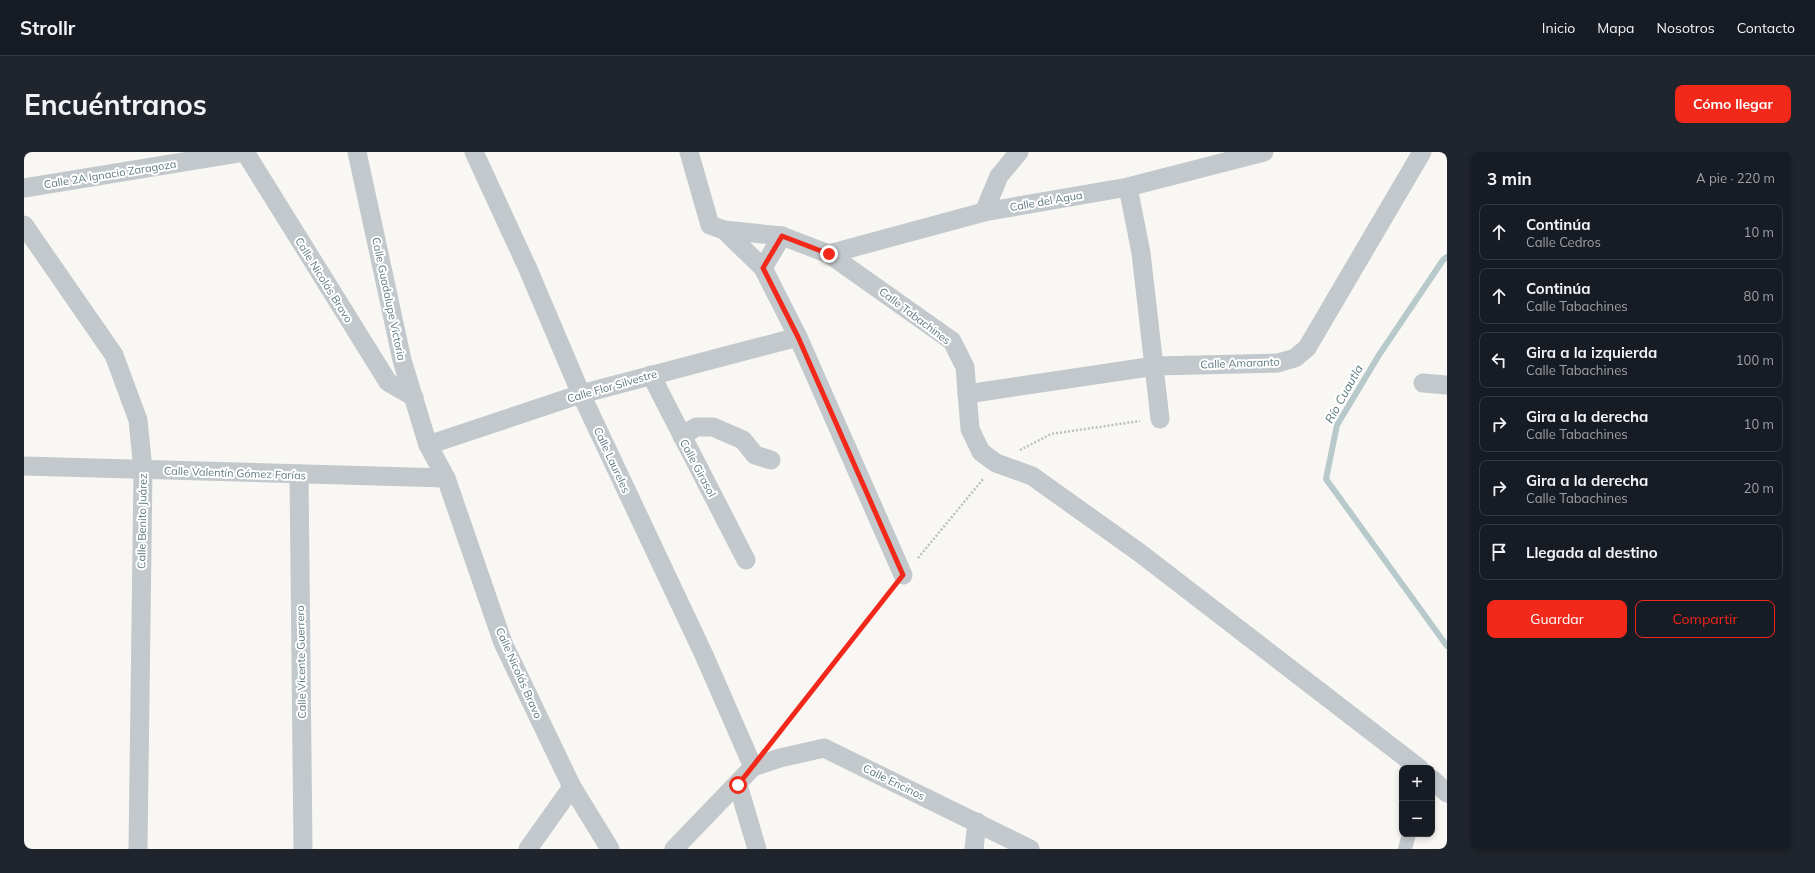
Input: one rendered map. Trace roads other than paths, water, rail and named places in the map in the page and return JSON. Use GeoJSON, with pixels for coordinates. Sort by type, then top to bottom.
{"type":"FeatureCollection","features":[{"type":"Feature","properties":{"kind":"street","name":"Calle 2A Ignacio Zaragoza"},"geometry":{"type":"LineString","coordinates":[[24,188],[245,152]]}},
{"type":"Feature","properties":{"kind":"street","name":"Calle Nicolás Bravo"},"geometry":{"type":"LineString","coordinates":[[245,152],[388,382],[414,397]]}},
{"type":"Feature","properties":{"kind":"street","name":"Calle Guadalupe Victoria"},"geometry":{"type":"LineString","coordinates":[[357,152],[402,360],[428,445]]}},
{"type":"Feature","properties":{"kind":"street","name":"Calle Laureles"},"geometry":{"type":"LineString","coordinates":[[474,152],[528,269],[581,394],[704,656],[753,767]]}},
{"type":"Feature","properties":{"kind":"street","name":"Calle Tabachines"},"geometry":{"type":"LineString","coordinates":[[689,152],[710,225],[724,230],[782,236],[829,254],[952,341],[966,367],[970,429],[981,452],[996,463],[1032,476],[1140,553],[1415,765]]}},
{"type":"Feature","properties":{"kind":"street"},"geometry":{"type":"LineString","coordinates":[[984,212],[999,176],[1019,152]]}},
{"type":"Feature","properties":{"kind":"street","name":"Calle del Agua"},"geometry":{"type":"LineString","coordinates":[[829,254],[984,212],[1128,187],[1264,152]]}},
{"type":"Feature","properties":{"kind":"street","name":"Calle Amaranto"},"geometry":{"type":"LineString","coordinates":[[967,394],[1155,366],[1278,363],[1295,358],[1307,348],[1422,152]]}},
{"type":"Feature","properties":{"kind":"street"},"geometry":{"type":"LineString","coordinates":[[1128,187],[1141,253],[1160,419]]}},
{"type":"Feature","properties":{"kind":"street","name":"Calle Benito Juárez"},"geometry":{"type":"LineString","coordinates":[[24,226],[114,355],[138,420],[143,470],[138,849]]}},
{"type":"Feature","properties":{"kind":"street","name":"Calle Tabachines"},"geometry":{"type":"LineString","coordinates":[[724,230],[763,268],[798,337],[903,575]]}},
{"type":"Feature","properties":{"kind":"street"},"geometry":{"type":"LineString","coordinates":[[763,268],[782,236]]}},
{"type":"Feature","properties":{"kind":"street","name":"Calle Flor Silvestre"},"geometry":{"type":"LineString","coordinates":[[428,445],[581,394],[798,337]]}},
{"type":"Feature","properties":{"kind":"street","name":"Calle Girasol"},"geometry":{"type":"LineString","coordinates":[[651,375],[746,560]]}},
{"type":"Feature","properties":{"kind":"street"},"geometry":{"type":"LineString","coordinates":[[1423,383],[1447,385]]}},
{"type":"Feature","properties":{"kind":"street"},"geometry":{"type":"LineString","coordinates":[[682,436],[696,427],[713,427],[743,440],[755,455],[771,460]]}},
{"type":"Feature","properties":{"kind":"street","name":"Calle Nicolás Bravo"},"geometry":{"type":"LineString","coordinates":[[428,445],[446,478],[503,643],[572,787],[610,849]]}},
{"type":"Feature","properties":{"kind":"street","name":"Calle Valentín Gómez Farías"},"geometry":{"type":"LineString","coordinates":[[24,466],[446,478]]}},
{"type":"Feature","properties":{"kind":"street","name":"Calle Vicente Guerrero"},"geometry":{"type":"LineString","coordinates":[[299,474],[303,849]]}},
{"type":"Feature","properties":{"kind":"street","name":"Calle Encinos"},"geometry":{"type":"LineString","coordinates":[[753,767],[780,758],[824,748],[1030,849]]}},
{"type":"Feature","properties":{"kind":"street"},"geometry":{"type":"LineString","coordinates":[[674,849],[738,785],[753,767]]}},
{"type":"Feature","properties":{"kind":"street"},"geometry":{"type":"LineString","coordinates":[[1435,782],[1447,793]]}},
{"type":"Feature","properties":{"kind":"street"},"geometry":{"type":"LineString","coordinates":[[738,785],[757,849]]}},
{"type":"Feature","properties":{"kind":"street"},"geometry":{"type":"LineString","coordinates":[[528,849],[572,787]]}},
{"type":"Feature","properties":{"kind":"street"},"geometry":{"type":"LineString","coordinates":[[974,849],[977,822]]}},
{"type":"Feature","properties":{"kind":"street"},"geometry":{"type":"LineString","coordinates":[[1405,849],[1408,837]]}},
{"type":"Feature","properties":{"kind":"waterway","name":"Río Cuautla"},"geometry":{"type":"LineString","coordinates":[[1447,257],[1443,260],[1379,355],[1337,425],[1326,479],[1447,646]]}}]}
